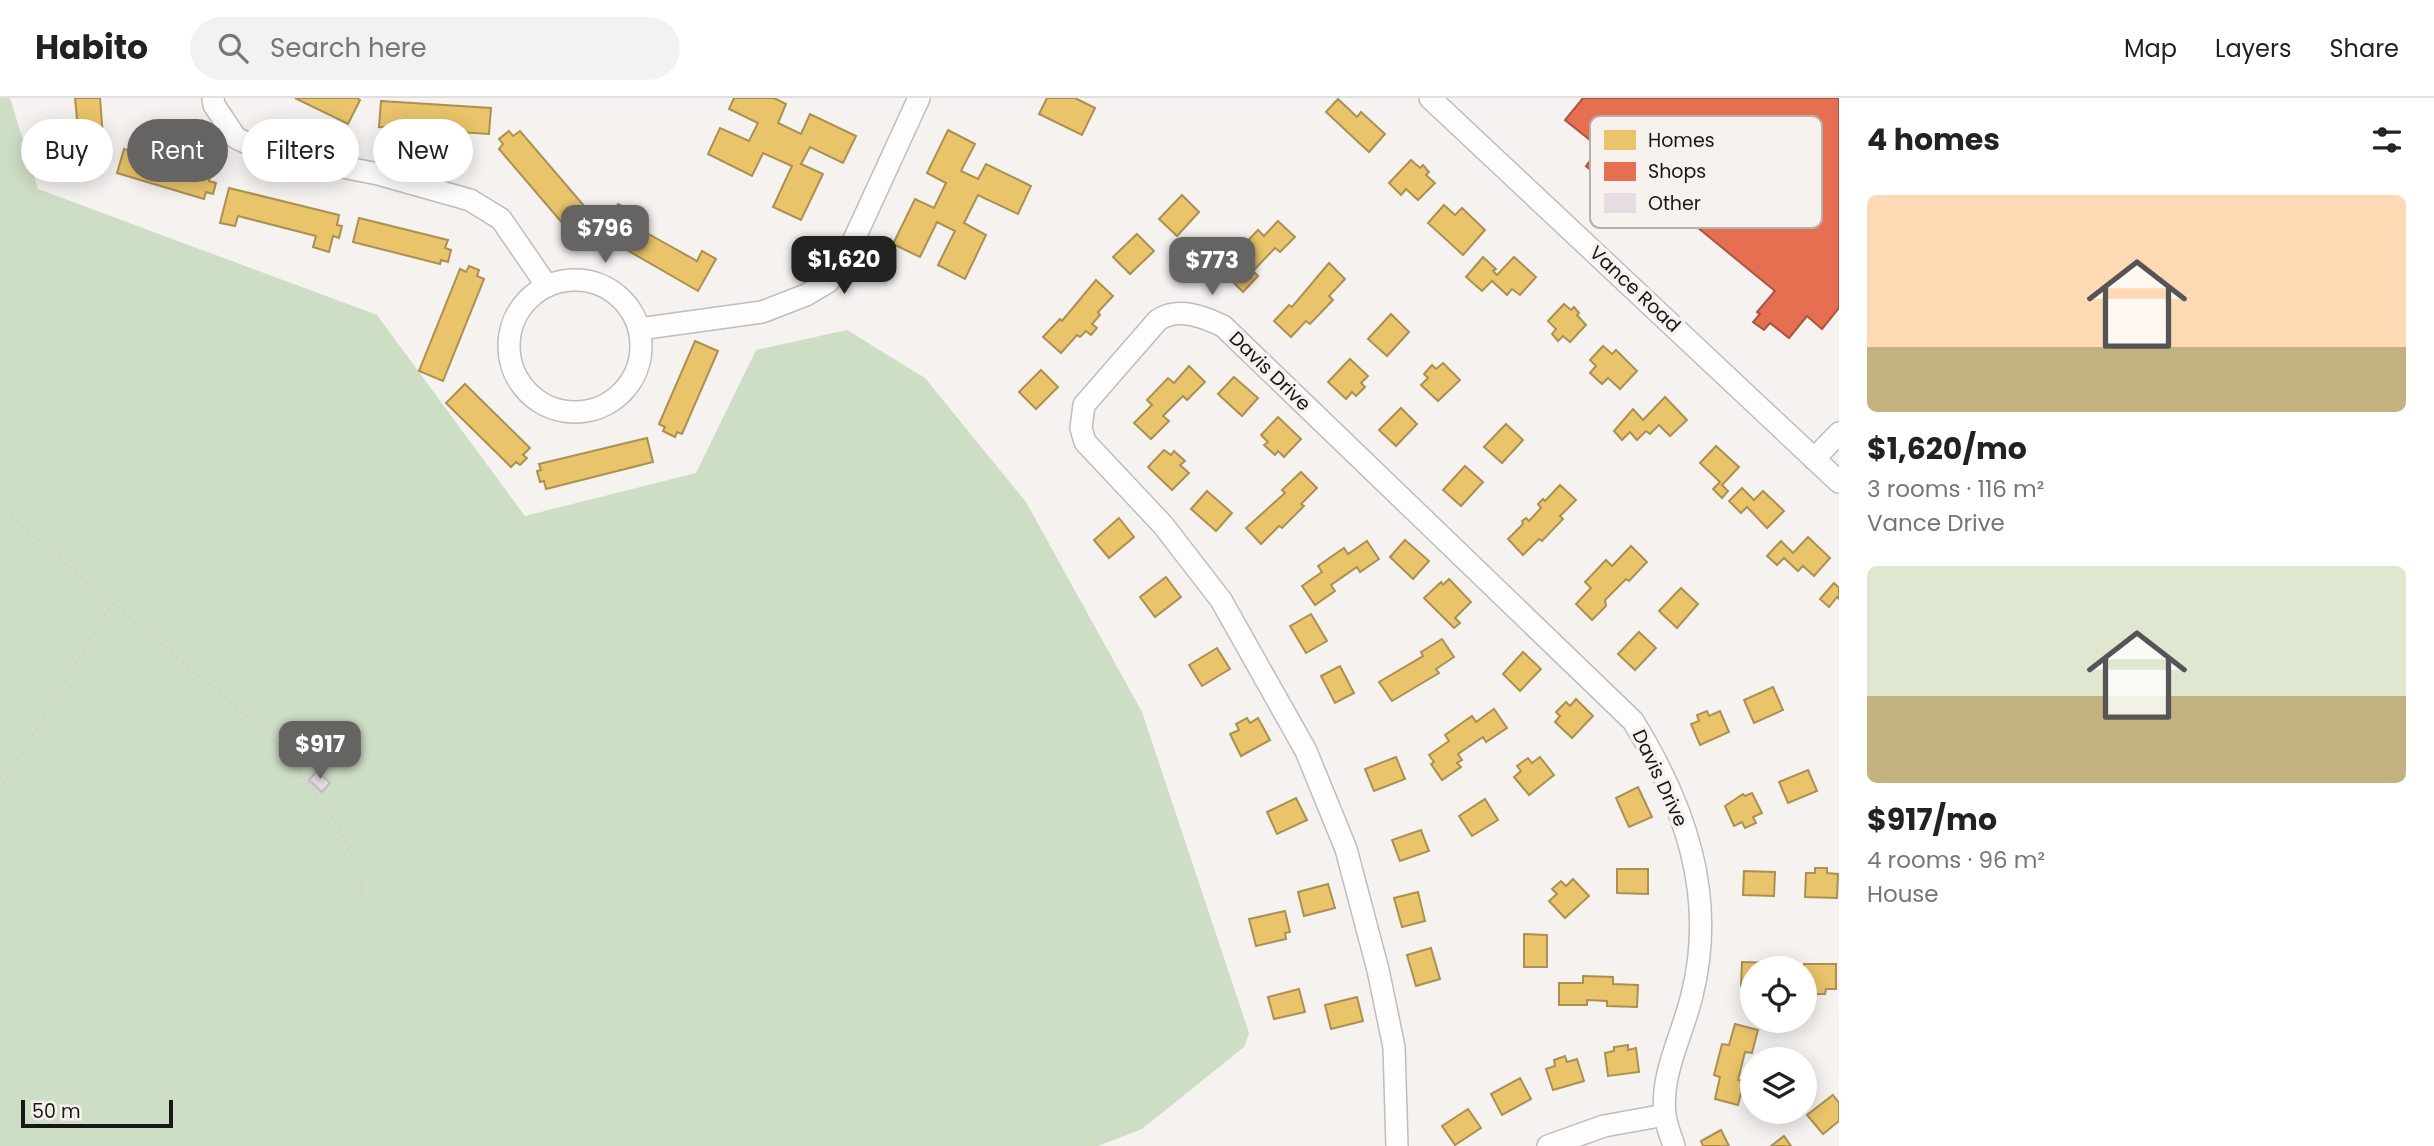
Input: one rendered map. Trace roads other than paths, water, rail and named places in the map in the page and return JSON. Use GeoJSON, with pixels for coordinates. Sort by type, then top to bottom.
{"type":"FeatureCollection","features":[{"type":"Feature","properties":{"kind":"street"},"geometry":{"type":"LineString","coordinates":[[213,98],[214,105],[236,138],[267,152],[378,174],[470,200],[501,219],[547,286]]}},
{"type":"Feature","properties":{"kind":"street"},"geometry":{"type":"LineString","coordinates":[[639,329],[762,312],[806,295],[828,282],[846,257],[919,98]]}},
{"type":"Feature","properties":{"kind":"street","name":"Vance Road"},"geometry":{"type":"LineString","coordinates":[[1430,98],[1839,482]]}},
{"type":"Feature","properties":{"kind":"street"},"geometry":{"type":"LineString","coordinates":[[584,280],[603,286],[619,296],[631,311],[639,329],[641,349],[638,368],[628,386],[614,400],[595,409],[574,412],[553,408],[534,397],[520,382],[511,362],[509,340],[514,320],[526,302],[547,286],[584,280]]}},
{"type":"Feature","properties":{"kind":"street","name":"Davis Drive"},"geometry":{"type":"LineString","coordinates":[[1397,1146],[1394,1048],[1378,970],[1346,849],[1306,751],[1221,600],[1163,526],[1085,442],[1081,428],[1084,405],[1158,320],[1167,315],[1176,313],[1206,318],[1223,326],[1633,721],[1679,811],[1696,864],[1702,918],[1701,950],[1692,997],[1667,1074],[1665,1115],[1674,1146]]}},
{"type":"Feature","properties":{"kind":"street"},"geometry":{"type":"LineString","coordinates":[[1814,458],[1839,433]]}},
{"type":"Feature","properties":{"kind":"street"},"geometry":{"type":"LineString","coordinates":[[1548,1146],[1604,1126],[1665,1115]]}}]}
